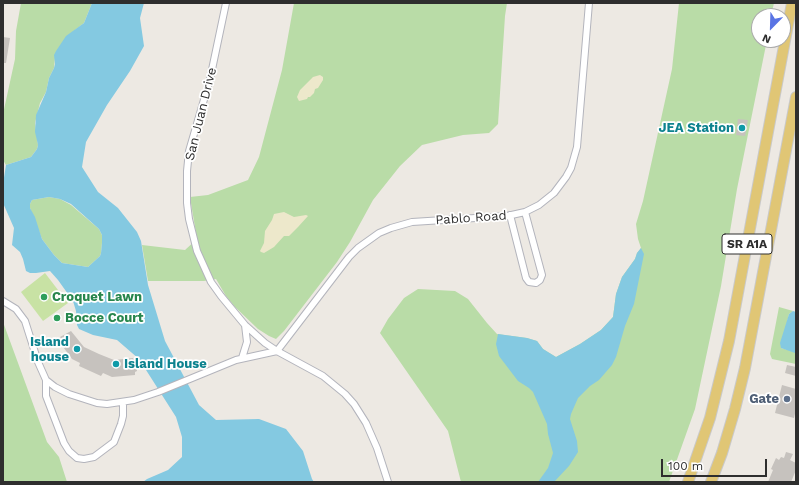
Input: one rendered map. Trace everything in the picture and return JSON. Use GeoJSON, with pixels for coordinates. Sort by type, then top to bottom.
{"type":"FeatureCollection","features":[{"type":"Feature","properties":{"kind":"main road","name":"SR A1A"},"geometry":{"type":"LineString","coordinates":[[688,482],[710,418],[723,370],[792,3]]}},
{"type":"Feature","properties":{"kind":"main road","name":"SR A1A"},"geometry":{"type":"LineString","coordinates":[[711,482],[735,409],[745,368],[796,98]]}},
{"type":"Feature","properties":{"kind":"street","name":"San Juan Drive"},"geometry":{"type":"LineString","coordinates":[[226,3],[210,78],[189,151],[187,171],[187,203],[192,235],[204,267],[221,296],[245,325],[265,344],[322,375],[345,394],[354,404],[366,423],[377,448],[388,482]]}},
{"type":"Feature","properties":{"kind":"street","name":"Pablo Road"},"geometry":{"type":"LineString","coordinates":[[277,351],[349,257],[366,241],[379,233],[412,222],[510,215],[525,212],[539,205],[554,193],[566,177],[574,160],[578,136],[589,3]]}},
{"type":"Feature","properties":{"kind":"street"},"geometry":{"type":"LineString","coordinates":[[510,215],[526,278],[529,282],[536,283],[540,280],[542,275],[525,212]]}},
{"type":"Feature","properties":{"kind":"street"},"geometry":{"type":"LineString","coordinates":[[3,301],[16,309],[26,321],[38,362],[46,380],[46,396],[64,443],[69,451],[77,458],[84,459],[94,457],[114,442],[122,420],[122,403]]}},
{"type":"Feature","properties":{"kind":"street"},"geometry":{"type":"LineString","coordinates":[[242,358],[247,342],[245,325]]}},
{"type":"Feature","properties":{"kind":"street"},"geometry":{"type":"LineString","coordinates":[[46,380],[55,387],[83,399],[107,404],[122,403],[158,392],[242,358],[277,351]]}},
{"type":"Feature","properties":{"kind":"green space"},"geometry":{"type":"Polygon","coordinates":[[[21,3],[92,3],[84,23],[75,30],[55,58],[54,68],[49,78],[46,92],[40,103],[35,123],[38,145],[37,149],[31,157],[6,165],[3,160],[3,114],[15,59],[16,31],[21,3]]]}},
{"type":"Feature","properties":{"kind":"green space"},"geometry":{"type":"Polygon","coordinates":[[[294,3],[507,3],[498,124],[489,133],[463,135],[422,145],[400,166],[373,200],[337,262],[284,331],[276,339],[258,329],[235,307],[226,296],[216,279],[204,281],[148,281],[142,245],[185,250],[197,239],[190,197],[208,195],[248,180],[259,157],[282,70],[294,3]]]}},
{"type":"Feature","properties":{"kind":"green space"},"geometry":{"type":"Polygon","coordinates":[[[679,3],[774,3],[773,8],[751,8],[751,48],[765,48],[737,189],[721,286],[695,409],[669,482],[461,482],[448,431],[380,333],[388,319],[404,298],[418,289],[455,291],[468,299],[497,334],[527,338],[537,341],[543,349],[556,357],[580,344],[601,330],[613,317],[616,294],[622,277],[641,248],[636,224],[643,201],[672,69],[679,3]]]}},
{"type":"Feature","properties":{"kind":"green space"},"geometry":{"type":"Polygon","coordinates":[[[49,197],[60,199],[71,205],[99,229],[102,235],[101,253],[100,256],[88,267],[62,263],[42,239],[30,208],[30,204],[32,200],[49,197]]]}},
{"type":"Feature","properties":{"kind":"green space","name":"Croquet Lawn"},"geometry":{"type":"Polygon","coordinates":[[[45,273],[68,303],[43,321],[21,292],[45,273]]]}},
{"type":"Feature","properties":{"kind":"green space"},"geometry":{"type":"Polygon","coordinates":[[[779,307],[793,311],[789,314],[781,348],[796,352],[796,364],[772,359],[770,354],[779,307]]]}},
{"type":"Feature","properties":{"kind":"green space"},"geometry":{"type":"Polygon","coordinates":[[[3,322],[47,442],[59,457],[67,482],[3,482],[3,322]]]}},
{"type":"Feature","properties":{"kind":"sand"},"geometry":{"type":"Polygon","coordinates":[[[320,75],[323,77],[323,80],[318,88],[315,89],[314,93],[307,99],[299,101],[297,97],[300,90],[313,77],[320,75]]]}},
{"type":"Feature","properties":{"kind":"sand"},"geometry":{"type":"Polygon","coordinates":[[[284,212],[294,217],[308,216],[289,236],[284,236],[274,247],[264,253],[261,252],[260,251],[264,243],[265,231],[274,214],[284,212]]]}},
{"type":"Feature","properties":{"kind":"water"},"geometry":{"type":"Polygon","coordinates":[[[92,3],[144,3],[140,18],[144,46],[86,142],[82,167],[98,192],[118,208],[137,232],[141,241],[148,285],[165,341],[199,405],[216,420],[259,419],[286,429],[303,451],[314,482],[143,482],[168,470],[182,457],[182,437],[176,417],[139,359],[117,340],[93,335],[79,329],[73,301],[58,280],[50,271],[30,273],[26,271],[20,252],[12,245],[14,228],[3,203],[3,184],[6,165],[31,157],[37,149],[38,145],[35,132],[36,115],[54,68],[54,55],[66,36],[84,23],[92,3]],[[49,197],[32,200],[30,204],[30,208],[35,217],[42,239],[62,263],[88,267],[100,256],[102,235],[99,229],[71,204],[60,199],[49,197]]]}},
{"type":"Feature","properties":{"kind":"water"},"geometry":{"type":"Polygon","coordinates":[[[641,248],[644,254],[634,304],[625,326],[616,357],[612,365],[599,380],[590,386],[578,398],[571,414],[570,419],[577,441],[578,452],[569,466],[554,482],[538,482],[548,468],[553,453],[547,424],[533,392],[518,381],[499,356],[496,344],[498,334],[537,341],[543,349],[556,357],[580,344],[601,330],[613,317],[616,294],[622,277],[641,248]]]}},
{"type":"Feature","properties":{"kind":"water"},"geometry":{"type":"Polygon","coordinates":[[[793,311],[796,312],[795,353],[781,348],[780,343],[789,314],[793,311]]]}},
{"type":"Feature","properties":{"kind":"building"},"geometry":{"type":"Polygon","coordinates":[[[3,37],[10,38],[6,63],[3,63],[3,37]]]}},
{"type":"Feature","properties":{"kind":"building","name":"JEA Station"},"geometry":{"type":"Polygon","coordinates":[[[738,119],[748,120],[745,136],[736,135],[738,119]]]}},
{"type":"Feature","properties":{"kind":"building"},"geometry":{"type":"Polygon","coordinates":[[[71,331],[84,347],[99,354],[114,360],[133,358],[134,361],[136,361],[137,371],[135,372],[135,375],[112,377],[103,373],[101,376],[79,366],[80,363],[72,359],[58,340],[61,338],[60,337],[71,331]]]}},
{"type":"Feature","properties":{"kind":"building"},"geometry":{"type":"Polygon","coordinates":[[[787,365],[796,367],[796,376],[785,373],[787,365]]]}},
{"type":"Feature","properties":{"kind":"building","name":"Gate"},"geometry":{"type":"Polygon","coordinates":[[[782,385],[796,389],[796,409],[794,418],[775,413],[782,385]]]}},
{"type":"Feature","properties":{"kind":"building"},"geometry":{"type":"Polygon","coordinates":[[[786,452],[793,454],[790,460],[796,463],[796,470],[791,482],[768,482],[773,470],[771,469],[776,458],[779,460],[781,457],[784,458],[786,452]]]}},
{"type":"Feature","properties":{"kind":"place","name":"JEA Station"},"geometry":{"type":"Point","coordinates":[742,128]}},
{"type":"Feature","properties":{"kind":"place","name":"Croquet Lawn"},"geometry":{"type":"Point","coordinates":[44,297]}},
{"type":"Feature","properties":{"kind":"place","name":"Bocce Court"},"geometry":{"type":"Point","coordinates":[57,318]}},
{"type":"Feature","properties":{"kind":"place","name":"Island house"},"geometry":{"type":"Point","coordinates":[77,349]}},
{"type":"Feature","properties":{"kind":"place","name":"Island House"},"geometry":{"type":"Point","coordinates":[116,364]}},
{"type":"Feature","properties":{"kind":"place","name":"Gate"},"geometry":{"type":"Point","coordinates":[787,399]}}]}
